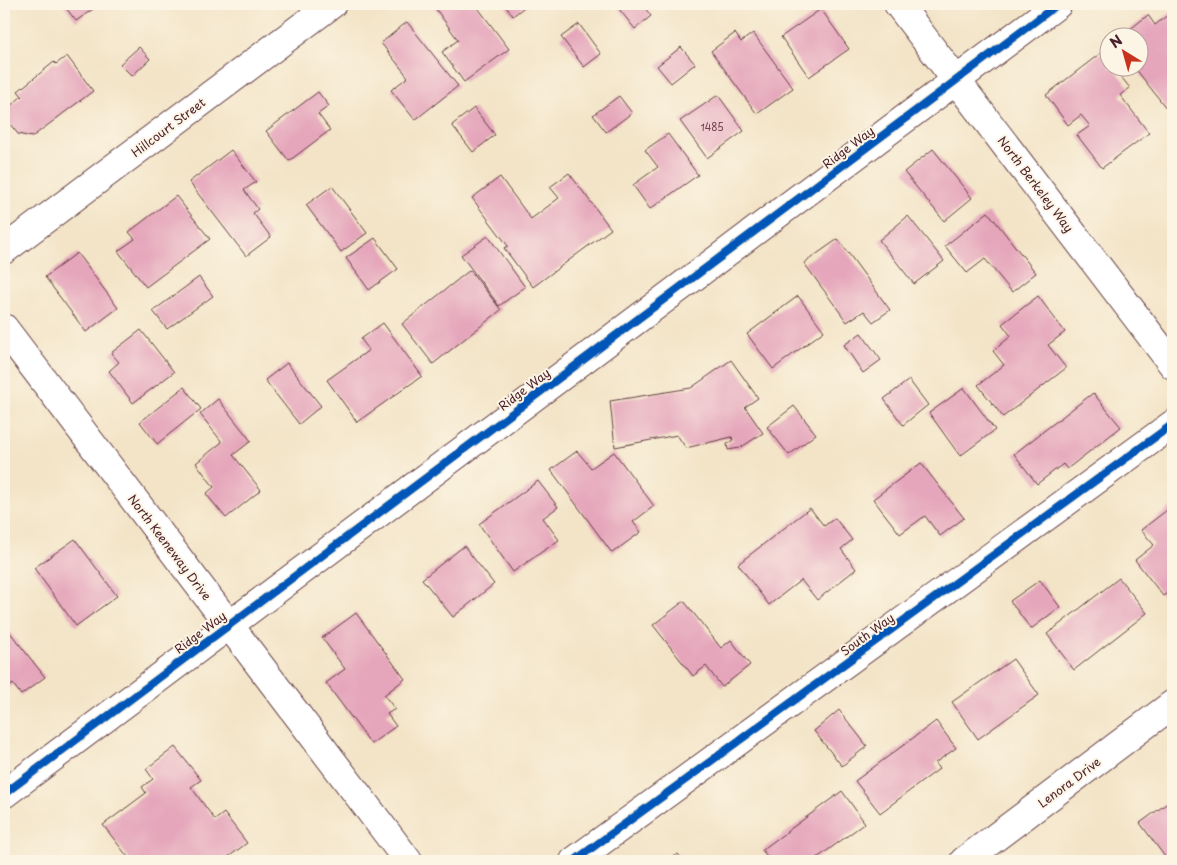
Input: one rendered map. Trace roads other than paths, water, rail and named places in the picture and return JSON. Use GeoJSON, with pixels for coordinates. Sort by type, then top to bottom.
{"type":"FeatureCollection","features":[{"type":"Feature","properties":{"kind":"street","name":"Hillcourt Street"},"geometry":{"type":"LineString","coordinates":[[4,250],[332,4]]}},
{"type":"Feature","properties":{"kind":"street","name":"North Berkeley Way"},"geometry":{"type":"LineString","coordinates":[[898,4],[1173,365]]}},
{"type":"Feature","properties":{"kind":"street","name":"Ridge Way"},"geometry":{"type":"LineString","coordinates":[[4,794],[1058,4]]}},
{"type":"Feature","properties":{"kind":"street","name":"North Keeneway Drive"},"geometry":{"type":"LineString","coordinates":[[4,328],[408,861]]}},
{"type":"Feature","properties":{"kind":"street","name":"South Way"},"geometry":{"type":"LineString","coordinates":[[574,861],[1173,424]]}},
{"type":"Feature","properties":{"kind":"street","name":"Lenora Drive"},"geometry":{"type":"LineString","coordinates":[[964,861],[1173,704]]}}]}
